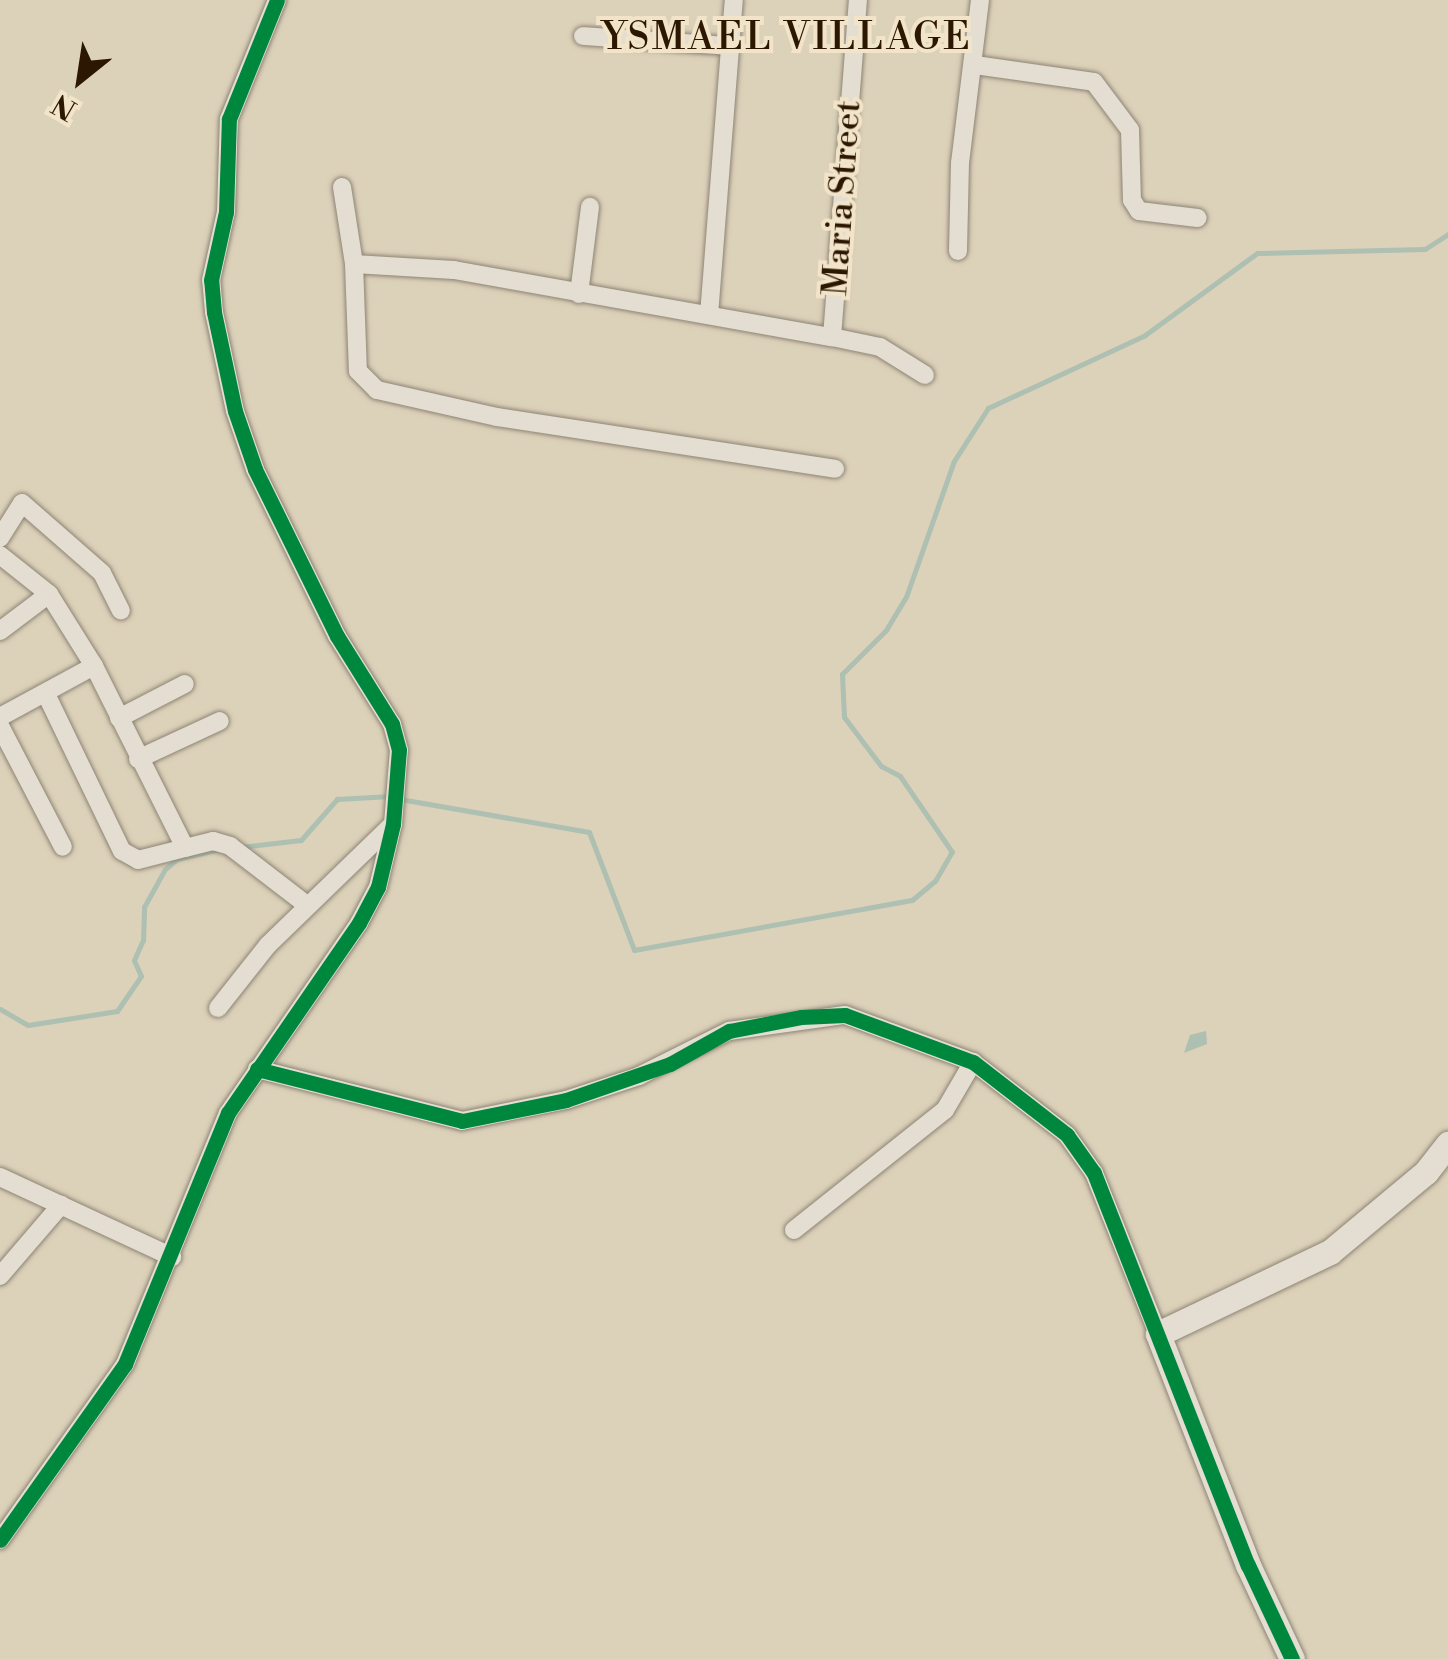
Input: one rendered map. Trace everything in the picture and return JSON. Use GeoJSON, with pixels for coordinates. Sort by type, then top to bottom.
{"type":"FeatureCollection","features":[{"type":"Feature","properties":{"kind":"street"},"geometry":{"type":"LineString","coordinates":[[0,1540],[125,1364],[172,1258],[228,1113],[359,923],[378,888],[392,824],[397,778],[392,724],[337,636],[255,469],[235,410],[214,312],[229,120],[276,0]]}},
{"type":"Feature","properties":{"kind":"street"},"geometry":{"type":"LineString","coordinates":[[709,315],[734,0]]}},
{"type":"Feature","properties":{"kind":"street","name":"Maria Street"},"geometry":{"type":"LineString","coordinates":[[832,337],[858,0]]}},
{"type":"Feature","properties":{"kind":"street"},"geometry":{"type":"LineString","coordinates":[[958,251],[960,163],[980,0]]}},
{"type":"Feature","properties":{"kind":"street"},"geometry":{"type":"LineString","coordinates":[[583,36],[730,46]]}},
{"type":"Feature","properties":{"kind":"street"},"geometry":{"type":"LineString","coordinates":[[975,65],[1094,82],[1130,130],[1132,200],[1139,211],[1198,218]]}},
{"type":"Feature","properties":{"kind":"street"},"geometry":{"type":"LineString","coordinates":[[342,188],[354,264],[357,366],[377,390],[497,417],[835,469]]}},
{"type":"Feature","properties":{"kind":"street"},"geometry":{"type":"LineString","coordinates":[[579,294],[590,207]]}},
{"type":"Feature","properties":{"kind":"street"},"geometry":{"type":"LineString","coordinates":[[354,264],[454,270],[832,337],[880,347],[925,375]]}},
{"type":"Feature","properties":{"kind":"street"},"geometry":{"type":"LineString","coordinates":[[0,538],[22,503],[102,573],[120,611]]}},
{"type":"Feature","properties":{"kind":"street"},"geometry":{"type":"LineString","coordinates":[[0,555],[49,594],[94,666],[138,759],[191,846]]}},
{"type":"Feature","properties":{"kind":"street"},"geometry":{"type":"LineString","coordinates":[[3,622],[49,594]]}},
{"type":"Feature","properties":{"kind":"street"},"geometry":{"type":"LineString","coordinates":[[0,717],[94,666]]}},
{"type":"Feature","properties":{"kind":"street"},"geometry":{"type":"LineString","coordinates":[[118,718],[185,684]]}},
{"type":"Feature","properties":{"kind":"street"},"geometry":{"type":"LineString","coordinates":[[46,694],[122,852],[138,860],[191,846],[230,846],[307,905]]}},
{"type":"Feature","properties":{"kind":"street"},"geometry":{"type":"LineString","coordinates":[[138,759],[220,721]]}},
{"type":"Feature","properties":{"kind":"street"},"geometry":{"type":"LineString","coordinates":[[0,726],[63,847]]}},
{"type":"Feature","properties":{"kind":"street"},"geometry":{"type":"LineString","coordinates":[[218,1008],[307,905],[392,824]]}},
{"type":"Feature","properties":{"kind":"street"},"geometry":{"type":"LineString","coordinates":[[257,1070],[462,1121],[566,1100],[670,1064],[730,1031],[801,1016],[845,1015],[973,1062],[1067,1135],[1094,1173],[1248,1566],[1292,1659]]}},
{"type":"Feature","properties":{"kind":"street"},"geometry":{"type":"LineString","coordinates":[[794,1230],[946,1110],[973,1062]]}},
{"type":"Feature","properties":{"kind":"street"},"geometry":{"type":"LineString","coordinates":[[1158,1334],[1330,1252],[1426,1172],[1448,1144]]}},
{"type":"Feature","properties":{"kind":"street"},"geometry":{"type":"LineString","coordinates":[[0,1178],[172,1258]]}},
{"type":"Feature","properties":{"kind":"street"},"geometry":{"type":"LineString","coordinates":[[0,1276],[61,1205]]}},
{"type":"Feature","properties":{"kind":"shaded area"},"geometry":{"type":"Polygon","coordinates":[[[1206,1031],[1207,1044],[1184,1053],[1190,1035],[1206,1031]]]}},
{"type":"Feature","properties":{"kind":"waterway"},"geometry":{"type":"LineString","coordinates":[[400,799],[589,832],[634,950],[912,900],[935,881],[952,852],[900,776],[881,766],[844,717],[842,674],[886,630],[906,597],[954,461],[988,408],[1145,335],[1257,253],[1425,249],[1448,234]]}},
{"type":"Feature","properties":{"kind":"waterway"},"geometry":{"type":"LineString","coordinates":[[241,847],[301,840],[337,799],[390,796]]}},
{"type":"Feature","properties":{"kind":"waterway"},"geometry":{"type":"LineString","coordinates":[[0,1009],[28,1025],[117,1011],[141,976],[134,960],[143,940],[144,907],[165,869],[177,859],[220,849]]}},
{"type":"Feature","properties":{"kind":"cycle path"},"geometry":{"type":"LineString","coordinates":[[0,1540],[125,1364],[228,1113],[359,923],[378,887],[393,824],[399,750],[392,724],[337,636],[255,469],[235,411],[214,312],[211,280],[226,212],[229,119],[277,0]]}},
{"type":"Feature","properties":{"kind":"cycle path"},"geometry":{"type":"LineString","coordinates":[[257,1069],[462,1121],[566,1100],[670,1064],[729,1031],[801,1017],[845,1015],[973,1062],[1067,1135],[1094,1173],[1248,1565],[1292,1659]]}},
{"type":"Feature","properties":{"kind":"district","name":"YSMAEL VILLAGE"},"geometry":{"type":"Point","coordinates":[787,38]}}]}
